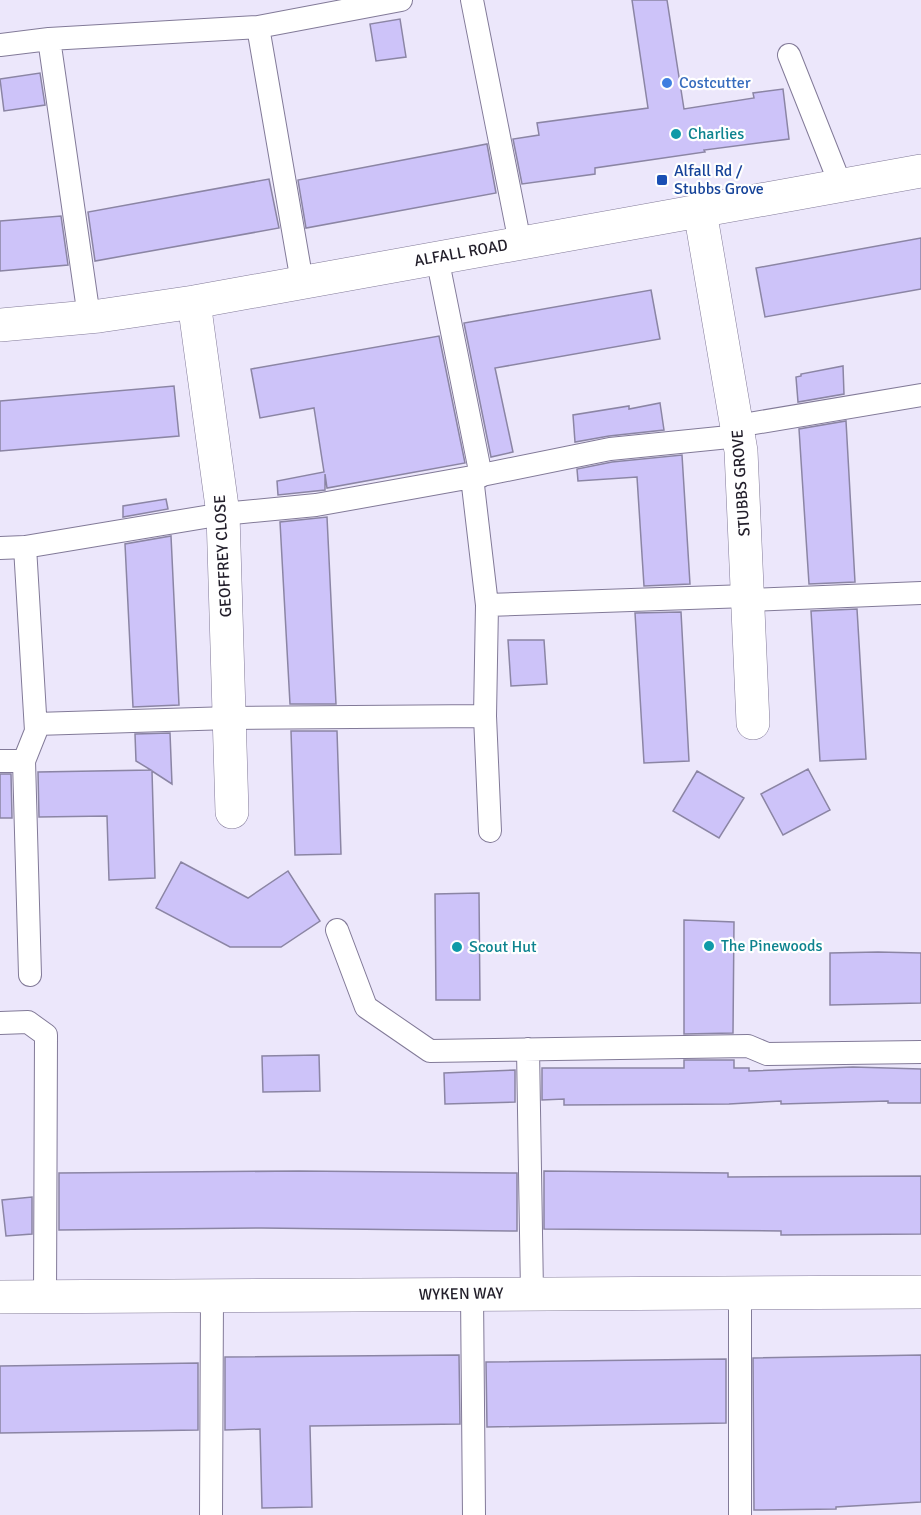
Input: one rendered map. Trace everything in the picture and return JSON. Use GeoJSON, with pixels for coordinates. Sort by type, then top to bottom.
{"type":"FeatureCollection","features":[{"type":"Feature","properties":{"kind":"street","name":"ALFALL ROAD"},"geometry":{"type":"LineString","coordinates":[[0,325],[89,317],[195,302],[921,171]]}},
{"type":"Feature","properties":{"kind":"street","name":"STUBBS GROVE"},"geometry":{"type":"LineString","coordinates":[[700,211],[741,451],[753,723]]}},
{"type":"Feature","properties":{"kind":"street","name":"GEOFFREY CLOSE"},"geometry":{"type":"LineString","coordinates":[[195,302],[223,514],[232,812]]}},
{"type":"Feature","properties":{"kind":"street","name":"WYKEN WAY"},"geometry":{"type":"LineString","coordinates":[[0,1297],[921,1292]]}},
{"type":"Feature","properties":{"kind":"lane"},"geometry":{"type":"LineString","coordinates":[[0,45],[49,39],[258,27],[401,0]]}},
{"type":"Feature","properties":{"kind":"lane"},"geometry":{"type":"LineString","coordinates":[[472,0],[520,243]]}},
{"type":"Feature","properties":{"kind":"lane"},"geometry":{"type":"LineString","coordinates":[[258,27],[302,282]]}},
{"type":"Feature","properties":{"kind":"lane"},"geometry":{"type":"LineString","coordinates":[[49,39],[89,317]]}},
{"type":"Feature","properties":{"kind":"lane"},"geometry":{"type":"LineString","coordinates":[[789,55],[841,186]]}},
{"type":"Feature","properties":{"kind":"lane"},"geometry":{"type":"LineString","coordinates":[[437,257],[476,477],[487,605],[485,716],[490,831]]}},
{"type":"Feature","properties":{"kind":"lane"},"geometry":{"type":"LineString","coordinates":[[0,548],[25,547],[223,514],[316,505],[476,477],[610,449],[738,431],[921,395]]}},
{"type":"Feature","properties":{"kind":"lane"},"geometry":{"type":"LineString","coordinates":[[25,547],[36,724],[36,731],[24,761],[30,975]]}},
{"type":"Feature","properties":{"kind":"lane"},"geometry":{"type":"LineString","coordinates":[[487,605],[921,593]]}},
{"type":"Feature","properties":{"kind":"lane"},"geometry":{"type":"LineString","coordinates":[[36,724],[230,718],[485,716]]}},
{"type":"Feature","properties":{"kind":"lane"},"geometry":{"type":"LineString","coordinates":[[0,761],[24,761]]}},
{"type":"Feature","properties":{"kind":"lane"},"geometry":{"type":"LineString","coordinates":[[337,930],[366,1007],[430,1051],[748,1046],[767,1054],[921,1052]]}},
{"type":"Feature","properties":{"kind":"lane"},"geometry":{"type":"LineString","coordinates":[[0,1023],[28,1022],[46,1035],[45,1296]]}},
{"type":"Feature","properties":{"kind":"lane"},"geometry":{"type":"LineString","coordinates":[[528,1049],[532,1293]]}},
{"type":"Feature","properties":{"kind":"lane"},"geometry":{"type":"LineString","coordinates":[[740,1292],[740,1515]]}},
{"type":"Feature","properties":{"kind":"lane"},"geometry":{"type":"LineString","coordinates":[[472,1294],[474,1515]]}},
{"type":"Feature","properties":{"kind":"lane"},"geometry":{"type":"LineString","coordinates":[[211,1515],[212,1296]]}},
{"type":"Feature","properties":{"kind":"building"},"geometry":{"type":"Polygon","coordinates":[[[632,0],[667,0],[684,109],[754,98],[753,93],[783,89],[789,139],[595,168],[595,174],[522,184],[513,139],[539,135],[537,123],[648,108],[632,0]]]}},
{"type":"Feature","properties":{"kind":"building"},"geometry":{"type":"Polygon","coordinates":[[[400,19],[406,57],[376,61],[370,24],[400,19]]]}},
{"type":"Feature","properties":{"kind":"building"},"geometry":{"type":"Polygon","coordinates":[[[40,73],[45,105],[4,111],[0,79],[40,73]]]}},
{"type":"Feature","properties":{"kind":"building"},"geometry":{"type":"Polygon","coordinates":[[[487,144],[496,193],[306,228],[298,180],[487,144]]]}},
{"type":"Feature","properties":{"kind":"building"},"geometry":{"type":"Polygon","coordinates":[[[269,179],[279,228],[95,261],[88,212],[269,179]]]}},
{"type":"Feature","properties":{"kind":"building"},"geometry":{"type":"Polygon","coordinates":[[[61,216],[68,265],[0,271],[0,221],[61,216]]]}},
{"type":"Feature","properties":{"kind":"building"},"geometry":{"type":"Polygon","coordinates":[[[921,238],[921,289],[765,317],[756,268],[921,238]]]}},
{"type":"Feature","properties":{"kind":"building"},"geometry":{"type":"Polygon","coordinates":[[[651,290],[660,339],[495,368],[513,452],[491,457],[464,323],[651,290]]]}},
{"type":"Feature","properties":{"kind":"building"},"geometry":{"type":"Polygon","coordinates":[[[439,336],[465,463],[327,488],[325,474],[325,490],[278,495],[277,481],[324,472],[314,408],[260,418],[251,369],[439,336]]]}},
{"type":"Feature","properties":{"kind":"building"},"geometry":{"type":"Polygon","coordinates":[[[843,366],[844,394],[798,402],[796,377],[843,366]]]}},
{"type":"Feature","properties":{"kind":"building"},"geometry":{"type":"Polygon","coordinates":[[[174,386],[179,436],[0,451],[0,401],[174,386]]]}},
{"type":"Feature","properties":{"kind":"building"},"geometry":{"type":"Polygon","coordinates":[[[660,403],[664,430],[575,442],[573,415],[660,403]]]}},
{"type":"Feature","properties":{"kind":"building"},"geometry":{"type":"Polygon","coordinates":[[[846,421],[855,582],[809,584],[799,429],[846,421]]]}},
{"type":"Feature","properties":{"kind":"building"},"geometry":{"type":"Polygon","coordinates":[[[682,455],[690,584],[644,586],[637,477],[578,481],[577,469],[612,462],[682,455]]]}},
{"type":"Feature","properties":{"kind":"building"},"geometry":{"type":"Polygon","coordinates":[[[166,499],[168,509],[123,517],[123,506],[166,499]]]}},
{"type":"Feature","properties":{"kind":"building"},"geometry":{"type":"Polygon","coordinates":[[[327,517],[336,704],[290,704],[280,522],[327,517]]]}},
{"type":"Feature","properties":{"kind":"building"},"geometry":{"type":"Polygon","coordinates":[[[171,536],[179,705],[133,707],[125,544],[171,536]]]}},
{"type":"Feature","properties":{"kind":"building"},"geometry":{"type":"Polygon","coordinates":[[[857,609],[866,759],[820,761],[811,611],[857,609]]]}},
{"type":"Feature","properties":{"kind":"building"},"geometry":{"type":"Polygon","coordinates":[[[681,612],[689,761],[644,763],[635,613],[681,612]]]}},
{"type":"Feature","properties":{"kind":"building"},"geometry":{"type":"Polygon","coordinates":[[[508,640],[544,640],[547,684],[511,686],[508,640]]]}},
{"type":"Feature","properties":{"kind":"building"},"geometry":{"type":"Polygon","coordinates":[[[291,731],[337,731],[341,854],[295,855],[291,731]]]}},
{"type":"Feature","properties":{"kind":"building"},"geometry":{"type":"Polygon","coordinates":[[[170,733],[172,784],[152,771],[155,878],[109,880],[107,816],[39,817],[38,772],[151,770],[136,761],[135,734],[170,733]]]}},
{"type":"Feature","properties":{"kind":"building"},"geometry":{"type":"Polygon","coordinates":[[[808,769],[830,810],[783,835],[761,794],[808,769]]]}},
{"type":"Feature","properties":{"kind":"building"},"geometry":{"type":"Polygon","coordinates":[[[697,771],[744,798],[719,838],[673,811],[697,771]]]}},
{"type":"Feature","properties":{"kind":"building"},"geometry":{"type":"Polygon","coordinates":[[[0,774],[11,774],[12,818],[0,818],[0,774]]]}},
{"type":"Feature","properties":{"kind":"building"},"geometry":{"type":"Polygon","coordinates":[[[181,862],[248,898],[288,871],[320,921],[281,947],[230,947],[156,908],[181,862]]]}},
{"type":"Feature","properties":{"kind":"building","name":"Scout Hut"},"geometry":{"type":"Polygon","coordinates":[[[479,893],[480,1000],[436,1000],[435,894],[479,893]]]}},
{"type":"Feature","properties":{"kind":"building"},"geometry":{"type":"Polygon","coordinates":[[[684,920],[734,922],[733,1033],[684,1034],[684,920]]]}},
{"type":"Feature","properties":{"kind":"building"},"geometry":{"type":"Polygon","coordinates":[[[830,953],[921,953],[921,1003],[830,1005],[830,953]]]}},
{"type":"Feature","properties":{"kind":"building"},"geometry":{"type":"Polygon","coordinates":[[[319,1055],[320,1091],[263,1092],[262,1056],[319,1055]]]}},
{"type":"Feature","properties":{"kind":"building"},"geometry":{"type":"Polygon","coordinates":[[[684,1060],[734,1060],[734,1068],[749,1068],[749,1071],[853,1067],[921,1069],[921,1103],[888,1103],[888,1101],[781,1104],[781,1101],[729,1104],[564,1105],[564,1099],[542,1100],[542,1068],[684,1068],[684,1060]]]}},
{"type":"Feature","properties":{"kind":"building"},"geometry":{"type":"Polygon","coordinates":[[[515,1070],[515,1102],[445,1104],[444,1073],[515,1070]]]}},
{"type":"Feature","properties":{"kind":"building"},"geometry":{"type":"Polygon","coordinates":[[[299,1171],[517,1173],[517,1231],[262,1228],[59,1230],[59,1173],[299,1171]]]}},
{"type":"Feature","properties":{"kind":"building"},"geometry":{"type":"Polygon","coordinates":[[[544,1171],[728,1173],[728,1177],[921,1176],[921,1234],[781,1235],[781,1231],[544,1229],[544,1171]]]}},
{"type":"Feature","properties":{"kind":"building"},"geometry":{"type":"Polygon","coordinates":[[[32,1197],[32,1234],[6,1236],[2,1200],[32,1197]]]}},
{"type":"Feature","properties":{"kind":"building"},"geometry":{"type":"Polygon","coordinates":[[[459,1355],[460,1424],[310,1426],[312,1507],[262,1508],[260,1429],[225,1430],[225,1357],[459,1355]]]}},
{"type":"Feature","properties":{"kind":"building"},"geometry":{"type":"Polygon","coordinates":[[[921,1355],[921,1502],[836,1507],[836,1509],[754,1510],[753,1358],[921,1355]]]}},
{"type":"Feature","properties":{"kind":"building"},"geometry":{"type":"Polygon","coordinates":[[[726,1359],[726,1423],[487,1427],[486,1362],[726,1359]]]}},
{"type":"Feature","properties":{"kind":"building"},"geometry":{"type":"Polygon","coordinates":[[[198,1363],[198,1430],[0,1433],[0,1366],[198,1363]]]}},
{"type":"Feature","properties":{"kind":"place","name":"Costcutter"},"geometry":{"type":"Point","coordinates":[667,83]}},
{"type":"Feature","properties":{"kind":"place","name":"Charlies"},"geometry":{"type":"Point","coordinates":[676,134]}},
{"type":"Feature","properties":{"kind":"place","name":"Alfall Rd / Stubbs Grove"},"geometry":{"type":"Point","coordinates":[662,180]}},
{"type":"Feature","properties":{"kind":"place","name":"The Pinewoods"},"geometry":{"type":"Point","coordinates":[709,946]}},
{"type":"Feature","properties":{"kind":"place","name":"Scout Hut"},"geometry":{"type":"Point","coordinates":[457,947]}}]}
